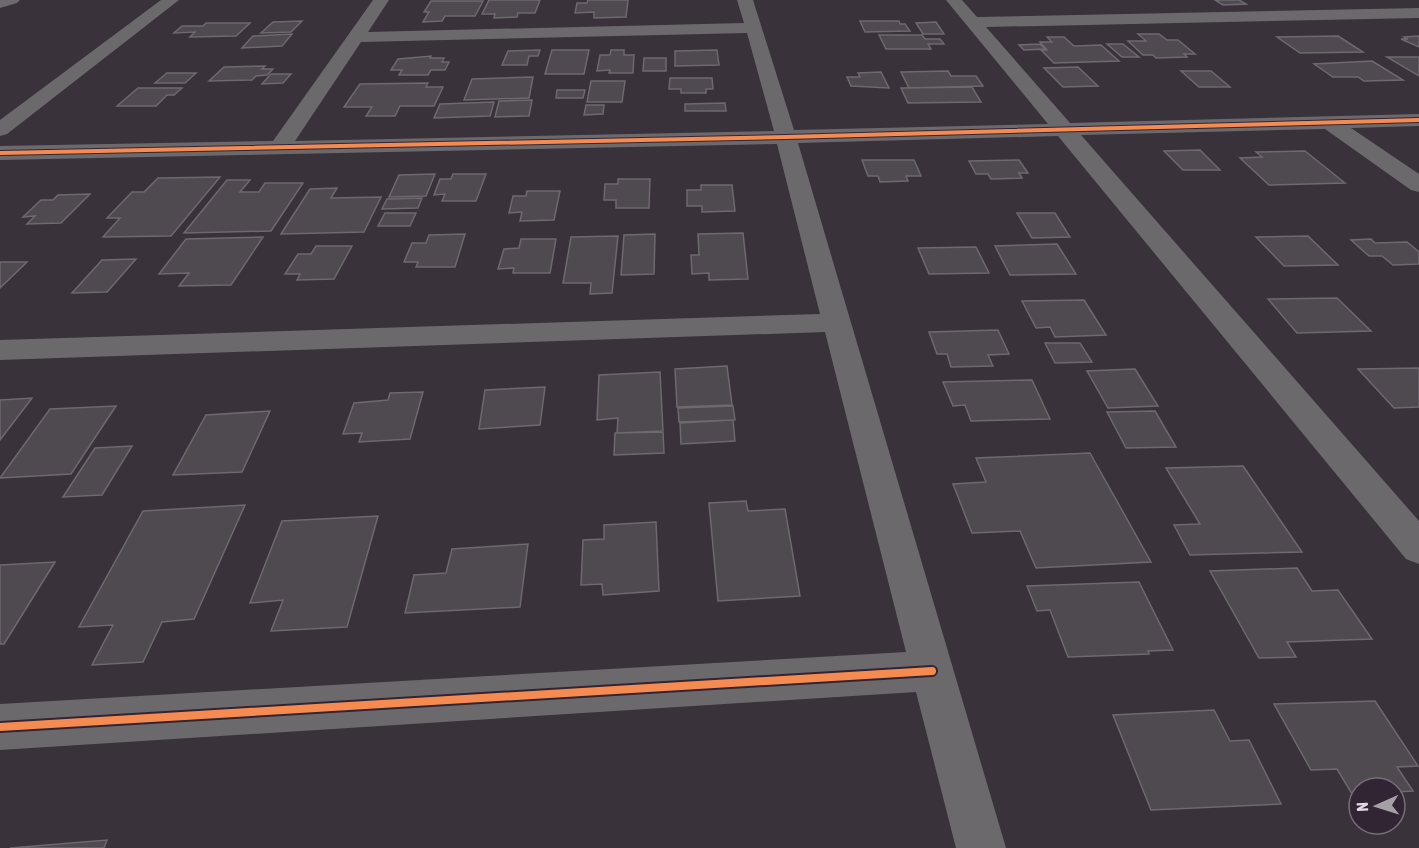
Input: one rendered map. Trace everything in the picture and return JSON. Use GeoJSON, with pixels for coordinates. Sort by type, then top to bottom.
{"type":"FeatureCollection","features":[{"type":"Feature","properties":{"kind":"main road"},"geometry":{"type":"LineString","coordinates":[[0,3],[12,0]]}},
{"type":"Feature","properties":{"kind":"street"},"geometry":{"type":"LineString","coordinates":[[0,130],[171,0]]}},
{"type":"Feature","properties":{"kind":"street"},"geometry":{"type":"LineString","coordinates":[[280,147],[381,0]]}},
{"type":"Feature","properties":{"kind":"street"},"geometry":{"type":"LineString","coordinates":[[954,0],[1419,548]]}},
{"type":"Feature","properties":{"kind":"street"},"geometry":{"type":"LineString","coordinates":[[972,22],[1419,13]]}},
{"type":"Feature","properties":{"kind":"street"},"geometry":{"type":"LineString","coordinates":[[356,37],[749,14],[786,138],[981,848]]}},
{"type":"Feature","properties":{"kind":"street"},"geometry":{"type":"LineString","coordinates":[[0,153],[786,138],[1419,120]]}},
{"type":"Feature","properties":{"kind":"street"},"geometry":{"type":"LineString","coordinates":[[1332,124],[1419,185]]}},
{"type":"Feature","properties":{"kind":"street"},"geometry":{"type":"LineString","coordinates":[[0,350],[836,322]]}},
{"type":"Feature","properties":{"kind":"street"},"geometry":{"type":"LineString","coordinates":[[0,727],[932,671]]}},
{"type":"Feature","properties":{"kind":"building"},"geometry":{"type":"Polygon","coordinates":[[[489,0],[540,0],[535,13],[518,13],[517,17],[494,18],[495,14],[482,14],[489,0]]]}},
{"type":"Feature","properties":{"kind":"building"},"geometry":{"type":"Polygon","coordinates":[[[588,0],[628,0],[626,17],[594,18],[594,12],[575,13],[577,3],[587,3],[588,0]]]}},
{"type":"Feature","properties":{"kind":"building"},"geometry":{"type":"Polygon","coordinates":[[[1215,0],[1239,0],[1246,4],[1223,5],[1215,0]]]}},
{"type":"Feature","properties":{"kind":"building"},"geometry":{"type":"Polygon","coordinates":[[[431,1],[483,1],[475,16],[445,16],[442,21],[423,22],[429,12],[424,12],[431,1]]]}},
{"type":"Feature","properties":{"kind":"building"},"geometry":{"type":"Polygon","coordinates":[[[302,21],[291,32],[261,33],[273,22],[302,21]]]}},
{"type":"Feature","properties":{"kind":"building"},"geometry":{"type":"Polygon","coordinates":[[[860,21],[899,21],[900,24],[905,24],[910,31],[865,32],[860,21]]]}},
{"type":"Feature","properties":{"kind":"building"},"geometry":{"type":"Polygon","coordinates":[[[936,22],[944,34],[923,34],[916,23],[936,22]]]}},
{"type":"Feature","properties":{"kind":"building"},"geometry":{"type":"Polygon","coordinates":[[[206,23],[250,23],[236,36],[190,37],[195,32],[174,33],[182,26],[203,26],[206,23]]]}},
{"type":"Feature","properties":{"kind":"building"},"geometry":{"type":"Polygon","coordinates":[[[292,34],[282,46],[242,48],[253,36],[292,34]]]}},
{"type":"Feature","properties":{"kind":"building"},"geometry":{"type":"Polygon","coordinates":[[[1138,34],[1159,34],[1167,40],[1178,40],[1195,54],[1184,54],[1187,57],[1156,58],[1153,55],[1143,55],[1128,41],[1146,41],[1138,34]]]}},
{"type":"Feature","properties":{"kind":"building"},"geometry":{"type":"Polygon","coordinates":[[[879,35],[922,35],[925,39],[940,39],[944,44],[928,44],[931,49],[886,49],[879,35]]]}},
{"type":"Feature","properties":{"kind":"building"},"geometry":{"type":"Polygon","coordinates":[[[1338,36],[1363,52],[1300,53],[1277,37],[1338,36]]]}},
{"type":"Feature","properties":{"kind":"building"},"geometry":{"type":"Polygon","coordinates":[[[1419,36],[1419,47],[1401,39],[1408,39],[1404,37],[1419,36]]]}},
{"type":"Feature","properties":{"kind":"building"},"geometry":{"type":"Polygon","coordinates":[[[1047,37],[1064,37],[1074,46],[1101,45],[1119,61],[1054,63],[1041,50],[1047,50],[1040,42],[1052,42],[1047,37]]]}},
{"type":"Feature","properties":{"kind":"building"},"geometry":{"type":"Polygon","coordinates":[[[1040,44],[1045,49],[1024,50],[1019,45],[1040,44]]]}},
{"type":"Feature","properties":{"kind":"building"},"geometry":{"type":"Polygon","coordinates":[[[1107,44],[1123,44],[1139,57],[1122,57],[1107,44]]]}},
{"type":"Feature","properties":{"kind":"building"},"geometry":{"type":"Polygon","coordinates":[[[540,50],[538,56],[529,56],[527,65],[502,65],[508,51],[540,50]]]}},
{"type":"Feature","properties":{"kind":"building"},"geometry":{"type":"Polygon","coordinates":[[[552,50],[589,50],[584,74],[545,74],[552,50]]]}},
{"type":"Feature","properties":{"kind":"building"},"geometry":{"type":"Polygon","coordinates":[[[611,50],[624,50],[624,55],[634,55],[633,73],[597,71],[600,55],[610,55],[611,50]]]}},
{"type":"Feature","properties":{"kind":"building"},"geometry":{"type":"Polygon","coordinates":[[[717,50],[719,65],[675,66],[675,51],[717,50]]]}},
{"type":"Feature","properties":{"kind":"building"},"geometry":{"type":"Polygon","coordinates":[[[431,56],[430,58],[444,58],[442,62],[449,62],[445,70],[431,70],[428,75],[399,75],[402,70],[391,70],[398,59],[431,56]]]}},
{"type":"Feature","properties":{"kind":"building"},"geometry":{"type":"Polygon","coordinates":[[[1387,57],[1419,57],[1419,76],[1387,57]]]}},
{"type":"Feature","properties":{"kind":"building"},"geometry":{"type":"Polygon","coordinates":[[[644,58],[666,58],[666,71],[643,71],[644,58]]]}},
{"type":"Feature","properties":{"kind":"building"},"geometry":{"type":"Polygon","coordinates":[[[1372,61],[1403,80],[1364,81],[1358,77],[1333,77],[1314,64],[1372,61]]]}},
{"type":"Feature","properties":{"kind":"building"},"geometry":{"type":"Polygon","coordinates":[[[265,66],[262,69],[273,69],[267,75],[256,76],[252,80],[209,81],[224,67],[265,66]]]}},
{"type":"Feature","properties":{"kind":"building"},"geometry":{"type":"Polygon","coordinates":[[[1078,67],[1098,86],[1063,87],[1044,68],[1078,67]]]}},
{"type":"Feature","properties":{"kind":"building"},"geometry":{"type":"Polygon","coordinates":[[[948,71],[951,76],[976,76],[983,86],[909,88],[901,72],[948,71]]]}},
{"type":"Feature","properties":{"kind":"building"},"geometry":{"type":"Polygon","coordinates":[[[1181,71],[1211,71],[1230,87],[1199,87],[1181,71]]]}},
{"type":"Feature","properties":{"kind":"building"},"geometry":{"type":"Polygon","coordinates":[[[881,72],[889,88],[851,86],[847,77],[860,77],[858,73],[881,72]]]}},
{"type":"Feature","properties":{"kind":"building"},"geometry":{"type":"Polygon","coordinates":[[[167,73],[196,73],[185,83],[155,83],[167,73]]]}},
{"type":"Feature","properties":{"kind":"building"},"geometry":{"type":"Polygon","coordinates":[[[271,74],[291,74],[283,83],[262,84],[271,74]]]}},
{"type":"Feature","properties":{"kind":"building"},"geometry":{"type":"Polygon","coordinates":[[[533,77],[529,98],[464,100],[472,79],[533,77]]]}},
{"type":"Feature","properties":{"kind":"building"},"geometry":{"type":"Polygon","coordinates":[[[670,78],[712,78],[713,89],[706,89],[706,93],[681,93],[681,89],[669,89],[670,78]]]}},
{"type":"Feature","properties":{"kind":"building"},"geometry":{"type":"Polygon","coordinates":[[[591,81],[625,81],[622,102],[587,102],[591,81]]]}},
{"type":"Feature","properties":{"kind":"building"},"geometry":{"type":"Polygon","coordinates":[[[428,83],[426,87],[443,87],[434,106],[400,106],[395,116],[366,116],[372,107],[344,107],[360,84],[428,83]]]}},
{"type":"Feature","properties":{"kind":"building"},"geometry":{"type":"Polygon","coordinates":[[[972,87],[981,102],[908,103],[901,88],[972,87]]]}},
{"type":"Feature","properties":{"kind":"building"},"geometry":{"type":"Polygon","coordinates":[[[138,88],[182,88],[174,95],[167,95],[156,106],[117,106],[138,88]]]}},
{"type":"Feature","properties":{"kind":"building"},"geometry":{"type":"Polygon","coordinates":[[[557,90],[585,90],[583,98],[556,98],[557,90]]]}},
{"type":"Feature","properties":{"kind":"building"},"geometry":{"type":"Polygon","coordinates":[[[532,100],[529,116],[495,117],[499,101],[532,100]]]}},
{"type":"Feature","properties":{"kind":"building"},"geometry":{"type":"Polygon","coordinates":[[[494,102],[490,116],[434,118],[440,104],[494,102]]]}},
{"type":"Feature","properties":{"kind":"building"},"geometry":{"type":"Polygon","coordinates":[[[725,103],[726,111],[685,111],[685,104],[725,103]]]}},
{"type":"Feature","properties":{"kind":"building"},"geometry":{"type":"Polygon","coordinates":[[[586,105],[604,105],[603,114],[584,115],[586,105]]]}},
{"type":"Feature","properties":{"kind":"building"},"geometry":{"type":"Polygon","coordinates":[[[1200,150],[1220,170],[1183,170],[1164,151],[1200,150]]]}},
{"type":"Feature","properties":{"kind":"building"},"geometry":{"type":"Polygon","coordinates":[[[1305,151],[1345,183],[1269,185],[1240,158],[1262,157],[1256,152],[1305,151]]]}},
{"type":"Feature","properties":{"kind":"building"},"geometry":{"type":"Polygon","coordinates":[[[862,160],[914,160],[921,176],[906,176],[908,181],[880,182],[878,176],[868,176],[862,160]]]}},
{"type":"Feature","properties":{"kind":"building"},"geometry":{"type":"Polygon","coordinates":[[[1019,160],[1028,173],[1019,173],[1022,178],[991,179],[988,174],[976,174],[969,161],[1019,160]]]}},
{"type":"Feature","properties":{"kind":"building"},"geometry":{"type":"Polygon","coordinates":[[[435,174],[426,196],[389,197],[399,175],[435,174]]]}},
{"type":"Feature","properties":{"kind":"building"},"geometry":{"type":"Polygon","coordinates":[[[453,174],[486,174],[476,201],[442,201],[445,194],[434,195],[440,179],[451,179],[453,174]]]}},
{"type":"Feature","properties":{"kind":"building"},"geometry":{"type":"Polygon","coordinates":[[[220,177],[171,236],[103,237],[120,218],[107,218],[132,192],[144,192],[158,178],[220,177]]]}},
{"type":"Feature","properties":{"kind":"building"},"geometry":{"type":"Polygon","coordinates":[[[618,179],[650,179],[649,208],[616,208],[616,200],[604,200],[605,184],[618,184],[618,179]]]}},
{"type":"Feature","properties":{"kind":"building"},"geometry":{"type":"Polygon","coordinates":[[[227,180],[250,180],[240,192],[259,192],[265,183],[303,183],[271,231],[184,233],[227,180]]]}},
{"type":"Feature","properties":{"kind":"building"},"geometry":{"type":"Polygon","coordinates":[[[701,185],[732,185],[735,211],[702,212],[702,206],[687,206],[687,190],[701,190],[701,185]]]}},
{"type":"Feature","properties":{"kind":"building"},"geometry":{"type":"Polygon","coordinates":[[[337,188],[331,198],[381,197],[364,232],[281,234],[310,189],[337,188]]]}},
{"type":"Feature","properties":{"kind":"building"},"geometry":{"type":"Polygon","coordinates":[[[527,191],[560,191],[554,220],[520,221],[522,212],[509,213],[513,196],[526,196],[527,191]]]}},
{"type":"Feature","properties":{"kind":"building"},"geometry":{"type":"Polygon","coordinates":[[[90,194],[61,223],[27,224],[35,216],[23,217],[41,200],[53,200],[58,195],[90,194]]]}},
{"type":"Feature","properties":{"kind":"building"},"geometry":{"type":"Polygon","coordinates":[[[422,198],[418,208],[382,209],[387,199],[422,198]]]}},
{"type":"Feature","properties":{"kind":"building"},"geometry":{"type":"Polygon","coordinates":[[[385,213],[416,213],[410,226],[378,226],[385,213]]]}},
{"type":"Feature","properties":{"kind":"building"},"geometry":{"type":"Polygon","coordinates":[[[1017,213],[1055,213],[1070,237],[1032,238],[1017,213]]]}},
{"type":"Feature","properties":{"kind":"building"},"geometry":{"type":"Polygon","coordinates":[[[743,233],[748,279],[709,280],[709,273],[692,274],[691,255],[699,255],[698,234],[743,233]]]}},
{"type":"Feature","properties":{"kind":"building"},"geometry":{"type":"Polygon","coordinates":[[[465,234],[455,267],[416,267],[418,262],[404,262],[412,243],[426,243],[429,235],[465,234]]]}},
{"type":"Feature","properties":{"kind":"building"},"geometry":{"type":"Polygon","coordinates":[[[655,234],[654,274],[621,275],[624,235],[655,234]]]}},
{"type":"Feature","properties":{"kind":"building"},"geometry":{"type":"Polygon","coordinates":[[[618,236],[612,293],[590,294],[591,283],[563,283],[571,237],[618,236]]]}},
{"type":"Feature","properties":{"kind":"building"},"geometry":{"type":"Polygon","coordinates":[[[1308,236],[1338,265],[1284,266],[1256,237],[1308,236]]]}},
{"type":"Feature","properties":{"kind":"building"},"geometry":{"type":"Polygon","coordinates":[[[263,237],[231,285],[179,286],[189,273],[159,274],[186,239],[263,237]]]}},
{"type":"Feature","properties":{"kind":"building"},"geometry":{"type":"Polygon","coordinates":[[[521,239],[556,239],[550,273],[513,273],[514,268],[498,269],[504,249],[519,248],[521,239]]]}},
{"type":"Feature","properties":{"kind":"building"},"geometry":{"type":"Polygon","coordinates":[[[1371,239],[1375,243],[1407,242],[1419,252],[1419,264],[1393,265],[1382,256],[1369,256],[1351,240],[1371,239]]]}},
{"type":"Feature","properties":{"kind":"building"},"geometry":{"type":"Polygon","coordinates":[[[1057,244],[1076,274],[1010,275],[995,246],[1057,244]]]}},
{"type":"Feature","properties":{"kind":"building"},"geometry":{"type":"Polygon","coordinates":[[[316,246],[352,246],[334,279],[297,280],[300,274],[285,274],[298,254],[311,254],[316,246]]]}},
{"type":"Feature","properties":{"kind":"building"},"geometry":{"type":"Polygon","coordinates":[[[976,247],[989,273],[929,274],[918,248],[976,247]]]}},
{"type":"Feature","properties":{"kind":"building"},"geometry":{"type":"Polygon","coordinates":[[[136,259],[107,292],[72,293],[102,260],[136,259]]]}},
{"type":"Feature","properties":{"kind":"building"},"geometry":{"type":"Polygon","coordinates":[[[0,262],[27,262],[0,288],[0,262]]]}},
{"type":"Feature","properties":{"kind":"building"},"geometry":{"type":"Polygon","coordinates":[[[1337,298],[1371,331],[1297,333],[1268,299],[1337,298]]]}},
{"type":"Feature","properties":{"kind":"building"},"geometry":{"type":"Polygon","coordinates":[[[1084,300],[1106,335],[1055,337],[1050,327],[1036,328],[1022,301],[1084,300]]]}},
{"type":"Feature","properties":{"kind":"building"},"geometry":{"type":"Polygon","coordinates":[[[998,330],[1009,354],[988,355],[993,366],[951,367],[947,354],[937,354],[929,332],[998,330]]]}},
{"type":"Feature","properties":{"kind":"building"},"geometry":{"type":"Polygon","coordinates":[[[1045,343],[1080,343],[1092,362],[1055,363],[1045,343]]]}},
{"type":"Feature","properties":{"kind":"building"},"geometry":{"type":"Polygon","coordinates":[[[727,366],[732,405],[677,407],[675,369],[727,366]]]}},
{"type":"Feature","properties":{"kind":"building"},"geometry":{"type":"Polygon","coordinates":[[[1419,368],[1419,407],[1394,408],[1358,369],[1419,368]]]}},
{"type":"Feature","properties":{"kind":"building"},"geometry":{"type":"Polygon","coordinates":[[[1135,369],[1158,406],[1108,408],[1087,371],[1135,369]]]}},
{"type":"Feature","properties":{"kind":"building"},"geometry":{"type":"Polygon","coordinates":[[[660,372],[663,431],[617,433],[618,418],[597,420],[599,375],[660,372]]]}},
{"type":"Feature","properties":{"kind":"building"},"geometry":{"type":"Polygon","coordinates":[[[1032,380],[1050,419],[971,421],[965,405],[953,406],[943,382],[1032,380]]]}},
{"type":"Feature","properties":{"kind":"building"},"geometry":{"type":"Polygon","coordinates":[[[545,387],[540,425],[479,429],[485,390],[545,387]]]}},
{"type":"Feature","properties":{"kind":"building"},"geometry":{"type":"Polygon","coordinates":[[[423,392],[410,439],[359,442],[362,433],[343,434],[354,403],[388,400],[390,393],[423,392]]]}},
{"type":"Feature","properties":{"kind":"building"},"geometry":{"type":"Polygon","coordinates":[[[32,398],[0,440],[0,400],[32,398]]]}},
{"type":"Feature","properties":{"kind":"building"},"geometry":{"type":"Polygon","coordinates":[[[116,406],[71,474],[0,478],[50,409],[116,406]]]}},
{"type":"Feature","properties":{"kind":"building"},"geometry":{"type":"Polygon","coordinates":[[[733,406],[735,420],[679,422],[678,408],[733,406]]]}},
{"type":"Feature","properties":{"kind":"building"},"geometry":{"type":"Polygon","coordinates":[[[270,411],[242,472],[173,475],[206,415],[270,411]]]}},
{"type":"Feature","properties":{"kind":"building"},"geometry":{"type":"Polygon","coordinates":[[[1155,411],[1176,447],[1126,448],[1107,412],[1155,411]]]}},
{"type":"Feature","properties":{"kind":"building"},"geometry":{"type":"Polygon","coordinates":[[[733,420],[735,441],[681,444],[680,423],[733,420]]]}},
{"type":"Feature","properties":{"kind":"building"},"geometry":{"type":"Polygon","coordinates":[[[663,432],[664,453],[614,455],[615,433],[663,432]]]}},
{"type":"Feature","properties":{"kind":"building"},"geometry":{"type":"Polygon","coordinates":[[[132,446],[102,495],[63,497],[95,448],[132,446]]]}},
{"type":"Feature","properties":{"kind":"building"},"geometry":{"type":"Polygon","coordinates":[[[1090,453],[1151,562],[1036,568],[1020,531],[972,533],[953,484],[986,482],[976,458],[1090,453]]]}},
{"type":"Feature","properties":{"kind":"building"},"geometry":{"type":"Polygon","coordinates":[[[1243,466],[1302,552],[1190,555],[1174,525],[1200,524],[1166,468],[1243,466]]]}},
{"type":"Feature","properties":{"kind":"building"},"geometry":{"type":"Polygon","coordinates":[[[746,501],[748,511],[785,509],[800,596],[718,601],[709,503],[746,501]]]}},
{"type":"Feature","properties":{"kind":"building"},"geometry":{"type":"Polygon","coordinates":[[[245,505],[194,619],[162,622],[143,662],[92,665],[113,625],[79,627],[143,511],[245,505]]]}},
{"type":"Feature","properties":{"kind":"building"},"geometry":{"type":"Polygon","coordinates":[[[378,516],[347,627],[271,631],[283,600],[250,603],[282,521],[378,516]]]}},
{"type":"Feature","properties":{"kind":"building"},"geometry":{"type":"Polygon","coordinates":[[[656,522],[659,591],[603,595],[602,584],[581,585],[583,540],[604,539],[604,525],[656,522]]]}},
{"type":"Feature","properties":{"kind":"building"},"geometry":{"type":"Polygon","coordinates":[[[528,544],[520,607],[405,613],[414,575],[446,573],[452,549],[528,544]]]}},
{"type":"Feature","properties":{"kind":"building"},"geometry":{"type":"Polygon","coordinates":[[[55,562],[4,644],[0,644],[0,565],[55,562]]]}},
{"type":"Feature","properties":{"kind":"building"},"geometry":{"type":"Polygon","coordinates":[[[1297,568],[1312,591],[1338,590],[1372,639],[1287,642],[1296,657],[1259,658],[1210,571],[1297,568]]]}},
{"type":"Feature","properties":{"kind":"building"},"geometry":{"type":"Polygon","coordinates":[[[1139,582],[1173,650],[1148,651],[1149,654],[1068,657],[1050,610],[1037,611],[1027,586],[1139,582]]]}},
{"type":"Feature","properties":{"kind":"building"},"geometry":{"type":"Polygon","coordinates":[[[1375,701],[1418,766],[1397,767],[1403,776],[1347,776],[1347,786],[1337,769],[1311,770],[1274,704],[1375,701]]]}},
{"type":"Feature","properties":{"kind":"building"},"geometry":{"type":"Polygon","coordinates":[[[1214,710],[1230,741],[1249,740],[1281,804],[1151,810],[1113,715],[1214,710]]]}},
{"type":"Feature","properties":{"kind":"building"},"geometry":{"type":"Polygon","coordinates":[[[1407,782],[1413,791],[1407,791],[1407,782]]]}},
{"type":"Feature","properties":{"kind":"building"},"geometry":{"type":"Polygon","coordinates":[[[107,840],[104,848],[10,848],[107,840]]]}},
{"type":"Feature","properties":{"kind":"cycle path"},"geometry":{"type":"LineString","coordinates":[[0,153],[786,137],[1419,120]]}},
{"type":"Feature","properties":{"kind":"cycle path"},"geometry":{"type":"LineString","coordinates":[[0,727],[932,671]]}}]}
